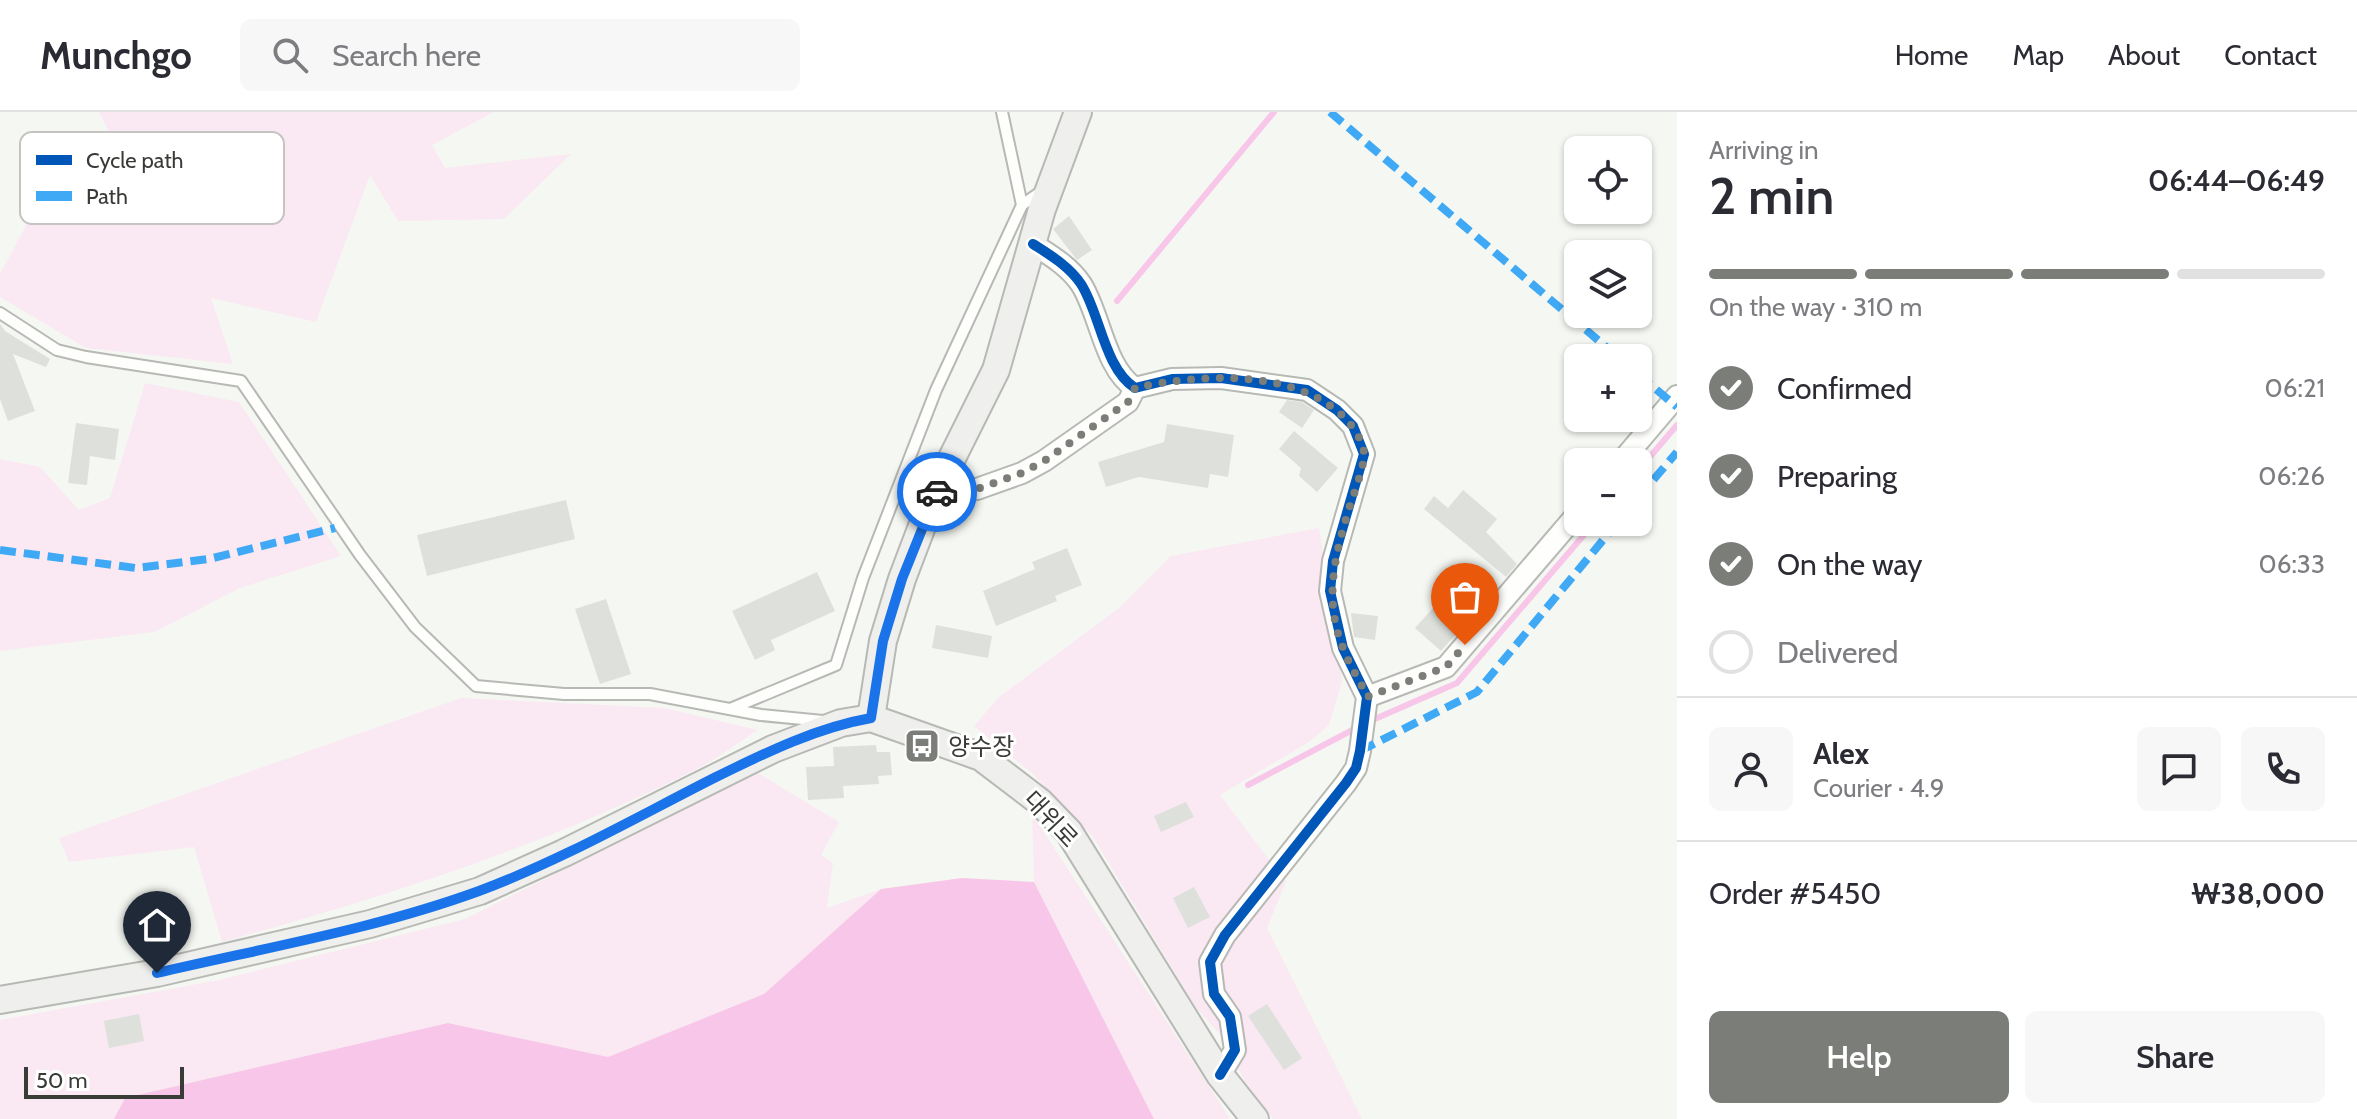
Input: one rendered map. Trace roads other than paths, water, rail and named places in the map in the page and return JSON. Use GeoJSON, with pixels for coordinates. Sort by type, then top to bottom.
{"type":"FeatureCollection","features":[{"type":"Feature","properties":{"kind":"main road"},"geometry":{"type":"LineString","coordinates":[[871,718],[883,641],[902,579],[935,492],[996,370],[1042,209],[1078,112]]}},
{"type":"Feature","properties":{"kind":"main road","name":"대위로"},"geometry":{"type":"LineString","coordinates":[[0,1000],[202,962],[370,924],[480,891],[564,853],[773,749],[841,723],[871,718],[981,757],[1040,802],[1069,832],[1220,1075],[1255,1119]]}},
{"type":"Feature","properties":{"kind":"street"},"geometry":{"type":"LineString","coordinates":[[1033,244],[1060,261],[1081,285],[1124,381],[1135,388],[1172,379],[1221,378],[1307,390],[1337,410],[1353,426],[1364,454],[1333,561],[1330,591],[1343,648],[1364,715],[1356,768],[1225,935],[1210,962],[1214,994],[1230,1017],[1235,1050],[1220,1075]]}},
{"type":"Feature","properties":{"kind":"street"},"geometry":{"type":"LineString","coordinates":[[935,492],[977,489],[1044,461],[1128,402],[1135,388]]}},
{"type":"Feature","properties":{"kind":"street"},"geometry":{"type":"LineString","coordinates":[[1633,448],[1677,396]]}},
{"type":"Feature","properties":{"kind":"street"},"geometry":{"type":"LineString","coordinates":[[1364,715],[1446,667],[1564,529]]}},
{"type":"Feature","properties":{"kind":"lane"},"geometry":{"type":"LineString","coordinates":[[1002,112],[1022,205]]}},
{"type":"Feature","properties":{"kind":"lane"},"geometry":{"type":"LineString","coordinates":[[729,709],[836,665],[863,578],[936,390],[1022,205],[1054,183]]}},
{"type":"Feature","properties":{"kind":"lane"},"geometry":{"type":"LineString","coordinates":[[0,313],[57,350],[241,381],[360,555],[415,627],[476,686],[564,694],[650,694],[729,709],[841,723]]}},
{"type":"Feature","properties":{"kind":"waterway"},"geometry":{"type":"LineString","coordinates":[[1117,301],[1274,112]]}},
{"type":"Feature","properties":{"kind":"waterway"},"geometry":{"type":"LineString","coordinates":[[1652,454],[1677,425]]}},
{"type":"Feature","properties":{"kind":"waterway"},"geometry":{"type":"LineString","coordinates":[[1368,722],[1457,683],[1583,536]]}},
{"type":"Feature","properties":{"kind":"waterway"},"geometry":{"type":"LineString","coordinates":[[1248,785],[1358,727]]}},
{"type":"Feature","properties":{"kind":"place","name":"양수장"},"geometry":{"type":"Point","coordinates":[922,746]}}]}
